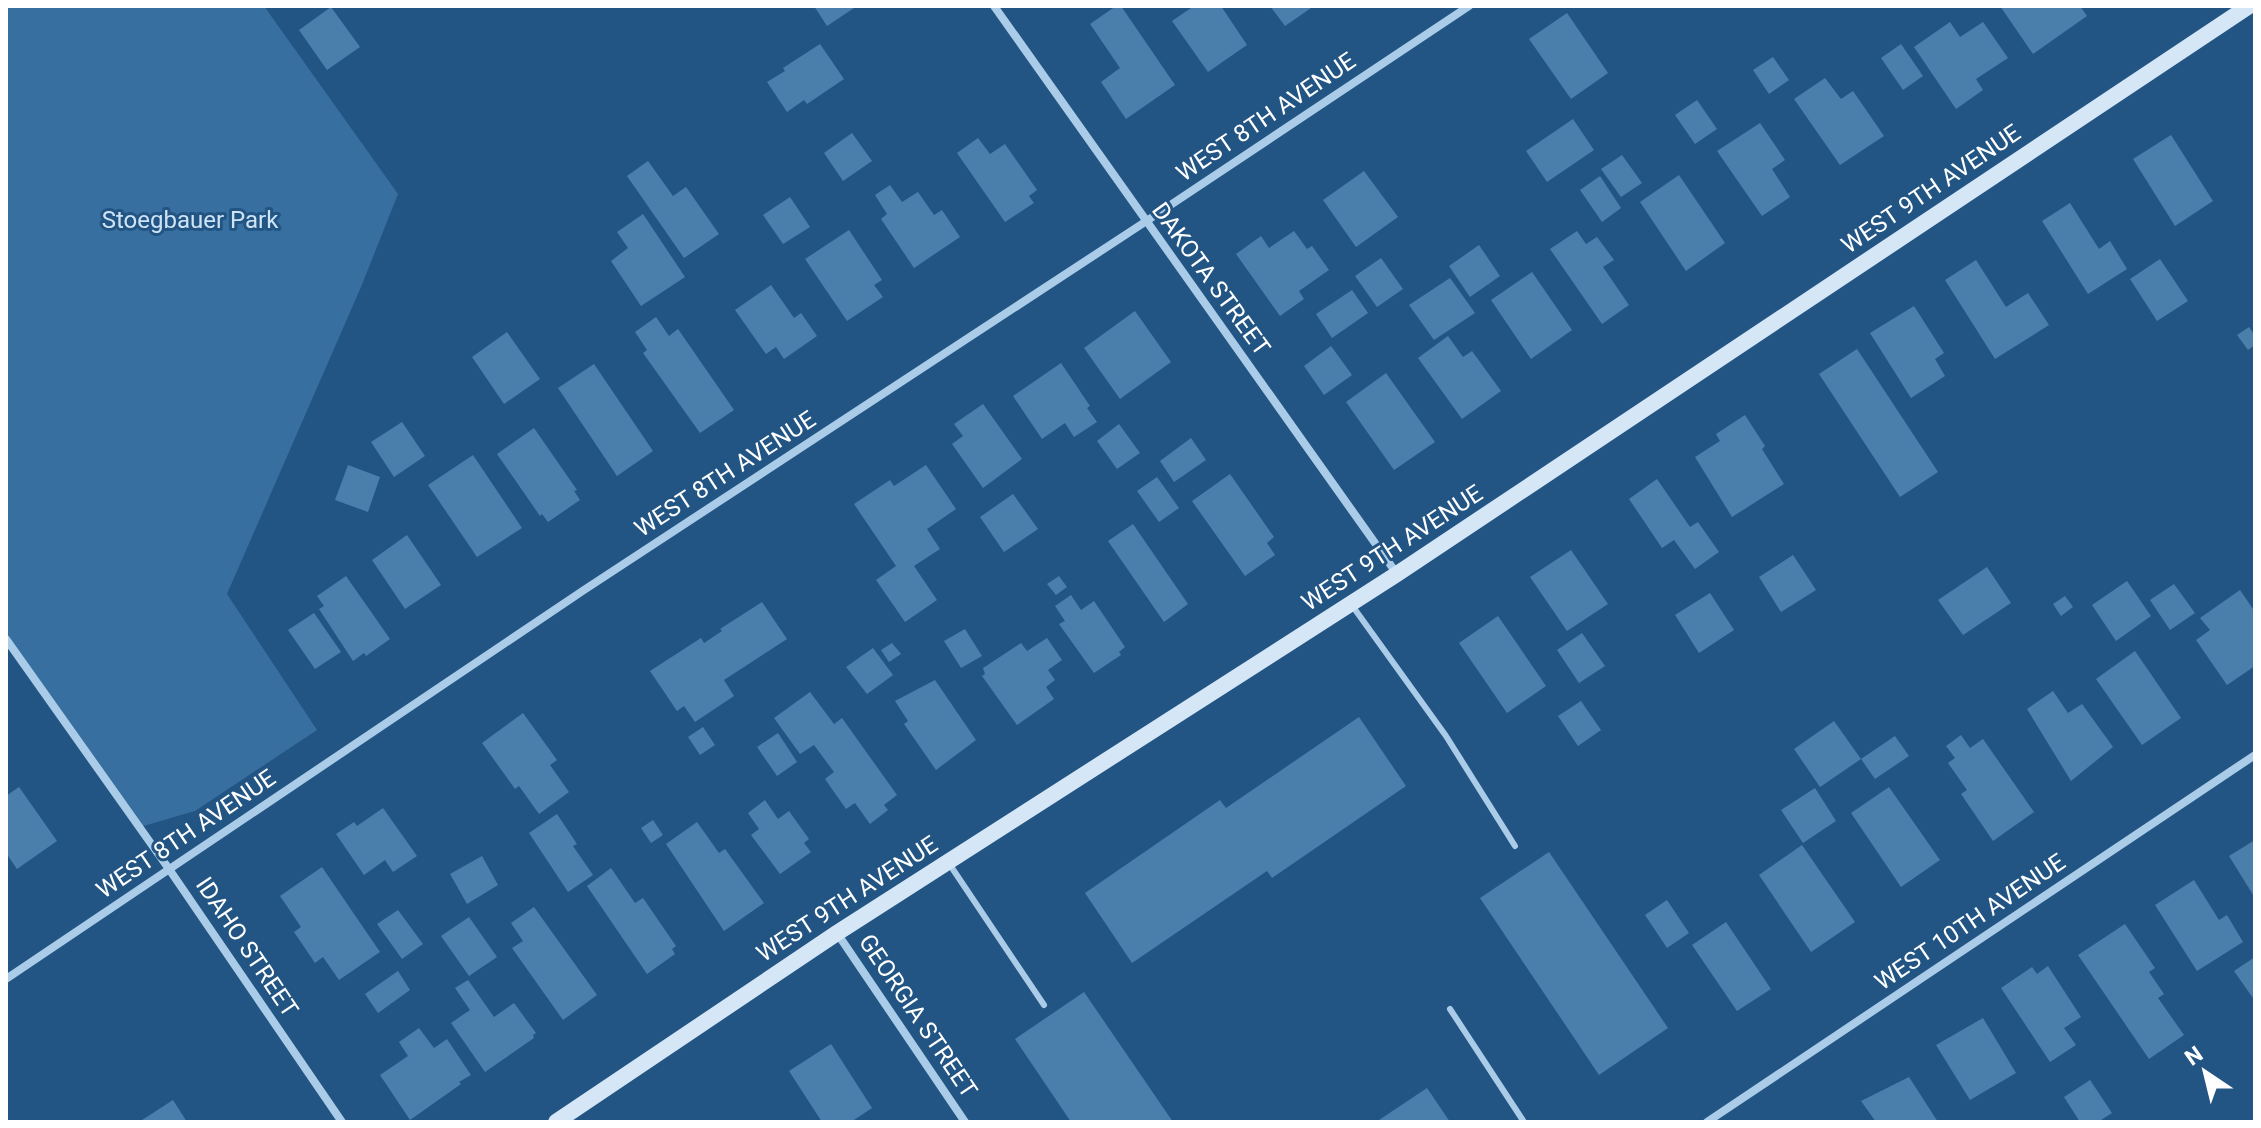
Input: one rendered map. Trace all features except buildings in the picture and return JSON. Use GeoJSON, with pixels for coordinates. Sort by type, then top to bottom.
{"type":"FeatureCollection","features":[{"type":"Feature","properties":{"kind":"main road","name":"WEST 9TH AVENUE"},"geometry":{"type":"LineString","coordinates":[[556,1122],[837,933],[1397,574],[2249,6]]}},
{"type":"Feature","properties":{"kind":"street","name":"DAKOTA STREET"},"geometry":{"type":"LineString","coordinates":[[994,6],[1397,574]]}},
{"type":"Feature","properties":{"kind":"street","name":"WEST 8TH AVENUE"},"geometry":{"type":"LineString","coordinates":[[6,979],[584,590],[1469,6]]}},
{"type":"Feature","properties":{"kind":"street","name":"IDAHO STREET"},"geometry":{"type":"LineString","coordinates":[[6,639],[169,869],[342,1122]]}},
{"type":"Feature","properties":{"kind":"street","name":"WEST 10TH AVENUE"},"geometry":{"type":"LineString","coordinates":[[1707,1122],[2255,755]]}},
{"type":"Feature","properties":{"kind":"street","name":"GEORGIA STREET"},"geometry":{"type":"LineString","coordinates":[[837,933],[965,1122]]}},
{"type":"Feature","properties":{"kind":"lane"},"geometry":{"type":"LineString","coordinates":[[1351,604],[1446,736],[1515,846]]}},
{"type":"Feature","properties":{"kind":"lane"},"geometry":{"type":"LineString","coordinates":[[948,862],[1044,1005]]}},
{"type":"Feature","properties":{"kind":"lane"},"geometry":{"type":"LineString","coordinates":[[1450,1009],[1524,1122]]}},
{"type":"Feature","properties":{"kind":"green space","name":"Stoegbauer Park"},"geometry":{"type":"Polygon","coordinates":[[[6,6],[264,6],[398,194],[361,287],[227,594],[317,730],[195,811],[140,827],[6,639],[6,6]]]}}]}
